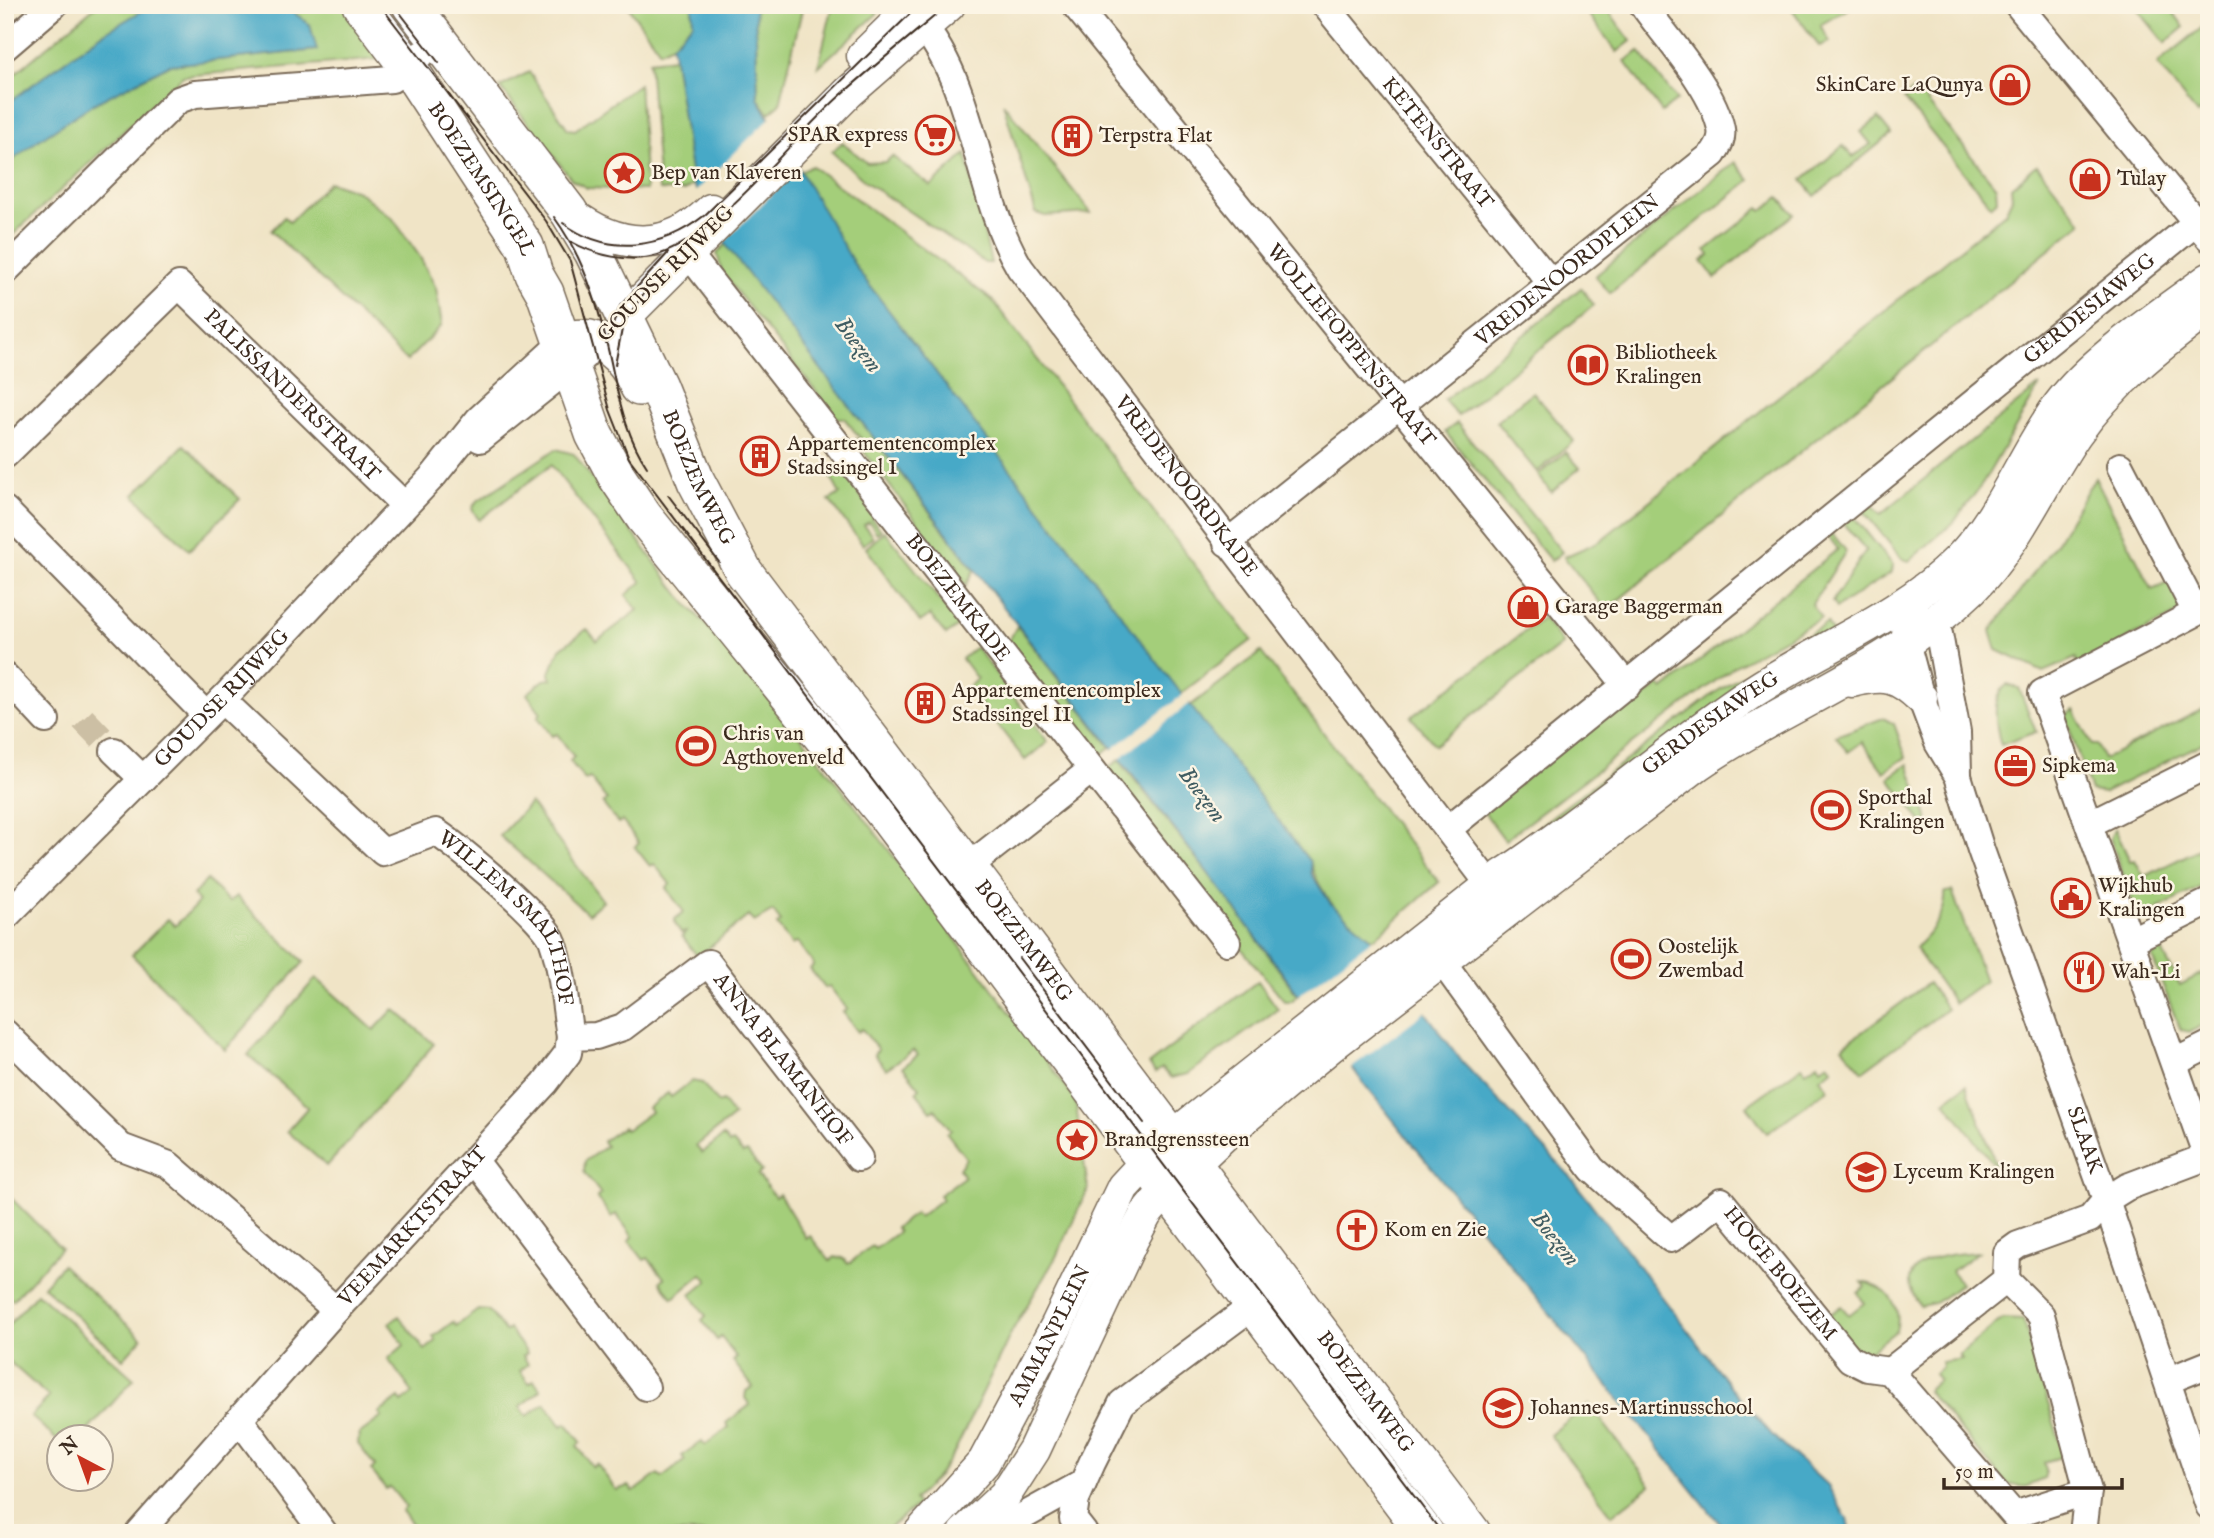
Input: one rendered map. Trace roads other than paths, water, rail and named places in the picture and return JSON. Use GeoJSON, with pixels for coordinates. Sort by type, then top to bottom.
{"type":"FeatureCollection","features":[{"type":"Feature","properties":{"kind":"main road","name":"BOEZEMSINGEL"},"geometry":{"type":"LineString","coordinates":[[361,5],[408,67],[525,246],[567,355]]}},
{"type":"Feature","properties":{"kind":"main road","name":"BOEZEMSINGEL"},"geometry":{"type":"LineString","coordinates":[[411,5],[435,40],[569,212],[626,316]]}},
{"type":"Feature","properties":{"kind":"main road"},"geometry":{"type":"LineString","coordinates":[[525,246],[546,269],[563,299],[575,311],[599,321],[626,316]]}},
{"type":"Feature","properties":{"kind":"main road","name":"BOEZEMWEG"},"geometry":{"type":"LineString","coordinates":[[626,316],[696,481],[744,572],[954,878],[1169,1162],[1472,1533]]}},
{"type":"Feature","properties":{"kind":"main road"},"geometry":{"type":"LineString","coordinates":[[567,355],[578,338],[614,350],[630,366],[652,416],[696,481]]}},
{"type":"Feature","properties":{"kind":"main road","name":"BOEZEMWEG"},"geometry":{"type":"LineString","coordinates":[[567,355],[594,434],[617,477],[644,517],[793,698],[954,878]]}},
{"type":"Feature","properties":{"kind":"main road","name":"BOEZEMWEG"},"geometry":{"type":"LineString","coordinates":[[1169,1162],[1254,1305],[1425,1533]]}},
{"type":"Feature","properties":{"kind":"street"},"geometry":{"type":"LineString","coordinates":[[5,47],[54,5]]}},
{"type":"Feature","properties":{"kind":"street","name":"GOUDSE RIJWEG"},"geometry":{"type":"LineString","coordinates":[[599,343],[688,253],[709,222],[913,12],[949,5]]}},
{"type":"Feature","properties":{"kind":"street","name":"WOLLEFOPPENSTRAAT"},"geometry":{"type":"LineString","coordinates":[[1075,5],[1627,686]]}},
{"type":"Feature","properties":{"kind":"street","name":"KETENSTRAAT"},"geometry":{"type":"LineString","coordinates":[[1325,5],[1551,283]]}},
{"type":"Feature","properties":{"kind":"street","name":"VREDENOORDPLEIN"},"geometry":{"type":"LineString","coordinates":[[1227,543],[1713,154],[1721,139],[1721,128],[1706,92],[1643,5]]}},
{"type":"Feature","properties":{"kind":"street"},"geometry":{"type":"LineString","coordinates":[[2018,5],[2204,224]]}},
{"type":"Feature","properties":{"kind":"street","name":"VREDENOORDKADE"},"geometry":{"type":"LineString","coordinates":[[913,12],[948,62],[1002,238],[1020,268],[1510,911]]}},
{"type":"Feature","properties":{"kind":"street"},"geometry":{"type":"LineString","coordinates":[[5,271],[178,100],[195,94],[392,79],[435,40]]}},
{"type":"Feature","properties":{"kind":"street","name":"GOUDSE RIJWEG"},"geometry":{"type":"LineString","coordinates":[[569,212],[604,236],[633,242],[667,238],[709,222]]}},
{"type":"Feature","properties":{"kind":"street","name":"GERDESIAWEG"},"geometry":{"type":"LineString","coordinates":[[1448,830],[2204,224]]}},
{"type":"Feature","properties":{"kind":"street","name":"BOEZEMKADE"},"geometry":{"type":"LineString","coordinates":[[688,253],[1090,771],[1227,942]]}},
{"type":"Feature","properties":{"kind":"street","name":"GERDESIAWEG"},"geometry":{"type":"LineString","coordinates":[[1434,950],[1490,886],[1737,703],[1812,655],[1905,604],[1958,559],[1979,536],[2052,414],[2077,383],[2209,279]]}},
{"type":"Feature","properties":{"kind":"street","name":"PALISSANDERSTRAAT"},"geometry":{"type":"LineString","coordinates":[[5,455],[179,285],[404,506]]}},
{"type":"Feature","properties":{"kind":"street","name":"GERDESIAWEG"},"geometry":{"type":"LineString","coordinates":[[1169,1162],[1323,1035],[1434,950],[1510,911],[1714,753],[1844,683],[1932,624],[1985,575],[2076,433],[2113,390],[2145,357],[2209,308]]}},
{"type":"Feature","properties":{"kind":"street","name":"GOUDSE RIJWEG"},"geometry":{"type":"LineString","coordinates":[[5,917],[214,708],[434,475],[479,419],[567,355]]}},
{"type":"Feature","properties":{"kind":"street"},"geometry":{"type":"LineString","coordinates":[[2083,1533],[2088,1491],[2040,1315],[2006,1280],[2007,1253],[2018,1245],[2090,1219],[2106,1200],[2127,1187],[2208,1157],[2042,693],[2202,609],[2120,466]]}},
{"type":"Feature","properties":{"kind":"street"},"geometry":{"type":"LineString","coordinates":[[5,510],[214,708]]}},
{"type":"Feature","properties":{"kind":"street"},"geometry":{"type":"LineString","coordinates":[[1905,604],[1932,624]]}},
{"type":"Feature","properties":{"kind":"street","name":"SLAAK"},"geometry":{"type":"LineString","coordinates":[[1905,604],[1906,642],[1921,698],[1938,743],[1958,776],[1980,850],[2169,1380],[2209,1506]]}},
{"type":"Feature","properties":{"kind":"street","name":"SLAAK"},"geometry":{"type":"LineString","coordinates":[[1932,624],[1939,634],[1951,685],[1957,732],[1958,776]]}},
{"type":"Feature","properties":{"kind":"street"},"geometry":{"type":"LineString","coordinates":[[5,676],[46,720]]}},
{"type":"Feature","properties":{"kind":"street","name":"GERDESIAWEG"},"geometry":{"type":"LineString","coordinates":[[1844,683],[1872,677],[1889,677],[1902,681],[1921,698]]}},
{"type":"Feature","properties":{"kind":"street","name":"WILLEM SMALTHOF"},"geometry":{"type":"LineString","coordinates":[[214,708],[383,852],[436,832],[462,850],[542,925],[553,941],[570,1037]]}},
{"type":"Feature","properties":{"kind":"street"},"geometry":{"type":"LineString","coordinates":[[114,751],[143,779]]}},
{"type":"Feature","properties":{"kind":"street"},"geometry":{"type":"LineString","coordinates":[[2089,824],[2209,764]]}},
{"type":"Feature","properties":{"kind":"street"},"geometry":{"type":"LineString","coordinates":[[954,878],[1090,771]]}},
{"type":"Feature","properties":{"kind":"street"},"geometry":{"type":"LineString","coordinates":[[2132,940],[2209,902]]}},
{"type":"Feature","properties":{"kind":"street","name":"HOGE BOEZEM"},"geometry":{"type":"LineString","coordinates":[[1434,950],[1591,1169],[1671,1239],[1721,1201],[1850,1359],[1868,1368],[1890,1371]]}},
{"type":"Feature","properties":{"kind":"street","name":"ANNA BLAMANHOF"},"geometry":{"type":"LineString","coordinates":[[570,1037],[596,1036],[623,1027],[708,963],[859,1158]]}},
{"type":"Feature","properties":{"kind":"street"},"geometry":{"type":"LineString","coordinates":[[5,1033],[121,1147],[169,1165],[336,1310]]}},
{"type":"Feature","properties":{"kind":"street","name":"VEEMARKTSTRAAT"},"geometry":{"type":"LineString","coordinates":[[139,1533],[336,1310],[475,1161],[557,1068],[568,1053],[570,1037]]}},
{"type":"Feature","properties":{"kind":"street"},"geometry":{"type":"LineString","coordinates":[[2175,1062],[2209,1045]]}},
{"type":"Feature","properties":{"kind":"street"},"geometry":{"type":"LineString","coordinates":[[475,1161],[646,1387]]}},
{"type":"Feature","properties":{"kind":"street","name":"AMMANPLEIN"},"geometry":{"type":"LineString","coordinates":[[920,1533],[984,1462],[1057,1325],[1123,1187],[1169,1162]]}},
{"type":"Feature","properties":{"kind":"street","name":"AMMANPLEIN"},"geometry":{"type":"LineString","coordinates":[[964,1533],[1005,1495],[1034,1450],[1169,1162]]}},
{"type":"Feature","properties":{"kind":"street"},"geometry":{"type":"LineString","coordinates":[[2006,1280],[1890,1371],[2014,1515],[2088,1491]]}},
{"type":"Feature","properties":{"kind":"street"},"geometry":{"type":"LineString","coordinates":[[1084,1533],[1073,1519],[1088,1473],[1122,1404],[1254,1305]]}},
{"type":"Feature","properties":{"kind":"street"},"geometry":{"type":"LineString","coordinates":[[2169,1380],[2209,1364]]}},
{"type":"Feature","properties":{"kind":"street"},"geometry":{"type":"LineString","coordinates":[[240,1420],[324,1533]]}},
{"type":"Feature","properties":{"kind":"street"},"geometry":{"type":"LineString","coordinates":[[993,1533],[1088,1473]]}},
{"type":"Feature","properties":{"kind":"water"},"geometry":{"type":"Polygon","coordinates":[[[152,5],[284,5],[310,25],[317,50],[169,65],[93,104],[5,166],[5,105],[99,36],[152,5]]]}},
{"type":"Feature","properties":{"kind":"water","name":"Boezem"},"geometry":{"type":"Polygon","coordinates":[[[692,5],[755,5],[758,98],[857,269],[1310,862],[1312,875],[1331,904],[1369,936],[1463,1063],[1569,1175],[1731,1387],[1773,1436],[1828,1486],[1847,1519],[1850,1533],[1732,1533],[1720,1524],[1364,1084],[1228,899],[728,248],[693,184],[672,45],[693,23],[692,5]]]}},
{"type":"Feature","properties":{"kind":"tunnel"},"geometry":{"type":"LineString","coordinates":[[83,719],[114,751]]}},
{"type":"Feature","properties":{"kind":"tram line"},"geometry":{"type":"LineString","coordinates":[[380,5],[546,221],[570,261],[610,410],[629,458],[1442,1533]]}},
{"type":"Feature","properties":{"kind":"tram line"},"geometry":{"type":"LineString","coordinates":[[394,5],[439,63]]}},
{"type":"Feature","properties":{"kind":"tram line"},"geometry":{"type":"LineString","coordinates":[[563,223],[581,234],[617,244],[653,241],[688,227],[705,215],[919,5]]}},
{"type":"Feature","properties":{"kind":"tram line"},"geometry":{"type":"LineString","coordinates":[[570,241],[601,254],[636,259],[658,255],[682,244],[730,207],[841,95],[948,5]]}},
{"type":"Feature","properties":{"kind":"tram line"},"geometry":{"type":"LineString","coordinates":[[554,217],[576,254],[593,294],[630,435],[647,467]]}},
{"type":"Feature","properties":{"kind":"tram line"},"geometry":{"type":"LineString","coordinates":[[606,343],[620,306],[668,253]]}},
{"type":"Feature","properties":{"kind":"tram line"},"geometry":{"type":"LineString","coordinates":[[615,365],[623,324],[648,287]]}},
{"type":"Feature","properties":{"kind":"tram line"},"geometry":{"type":"LineString","coordinates":[[668,495],[719,562]]}},
{"type":"Feature","properties":{"kind":"tram line"},"geometry":{"type":"LineString","coordinates":[[1019,958],[1144,1123]]}},
{"type":"Feature","properties":{"kind":"place","name":"SkinCare LaQunya"},"geometry":{"type":"Point","coordinates":[2010,85]}},
{"type":"Feature","properties":{"kind":"place","name":"SPAR express"},"geometry":{"type":"Point","coordinates":[935,135]}},
{"type":"Feature","properties":{"kind":"place","name":"Terpstra Flat"},"geometry":{"type":"Point","coordinates":[1072,136]}},
{"type":"Feature","properties":{"kind":"place","name":"Bep van Klaveren"},"geometry":{"type":"Point","coordinates":[624,173]}},
{"type":"Feature","properties":{"kind":"place","name":"Tulay"},"geometry":{"type":"Point","coordinates":[2090,179]}},
{"type":"Feature","properties":{"kind":"place","name":"Bibliotheek Kralingen"},"geometry":{"type":"Point","coordinates":[1588,365]}},
{"type":"Feature","properties":{"kind":"place","name":"Appartementencomplex Stadssingel I"},"geometry":{"type":"Point","coordinates":[760,456]}},
{"type":"Feature","properties":{"kind":"place","name":"Garage Baggerman"},"geometry":{"type":"Point","coordinates":[1528,607]}},
{"type":"Feature","properties":{"kind":"place","name":"Appartementencomplex Stadssingel II"},"geometry":{"type":"Point","coordinates":[925,703]}},
{"type":"Feature","properties":{"kind":"place","name":"Chris van Agthovenveld"},"geometry":{"type":"Point","coordinates":[696,746]}},
{"type":"Feature","properties":{"kind":"place","name":"Sipkema"},"geometry":{"type":"Point","coordinates":[2015,766]}},
{"type":"Feature","properties":{"kind":"place","name":"Sporthal Kralingen"},"geometry":{"type":"Point","coordinates":[1831,810]}},
{"type":"Feature","properties":{"kind":"place","name":"Wijkhub Kralingen"},"geometry":{"type":"Point","coordinates":[2071,898]}},
{"type":"Feature","properties":{"kind":"place","name":"Oostelijk Zwembad"},"geometry":{"type":"Point","coordinates":[1631,959]}},
{"type":"Feature","properties":{"kind":"place","name":"Wah-Li"},"geometry":{"type":"Point","coordinates":[2084,972]}},
{"type":"Feature","properties":{"kind":"place","name":"Brandgrenssteen"},"geometry":{"type":"Point","coordinates":[1077,1140]}},
{"type":"Feature","properties":{"kind":"place","name":"Lyceum Kralingen"},"geometry":{"type":"Point","coordinates":[1866,1172]}},
{"type":"Feature","properties":{"kind":"place","name":"Kom en Zie"},"geometry":{"type":"Point","coordinates":[1357,1230]}},
{"type":"Feature","properties":{"kind":"place","name":"Johannes-Martinusschool"},"geometry":{"type":"Point","coordinates":[1503,1408]}}]}
